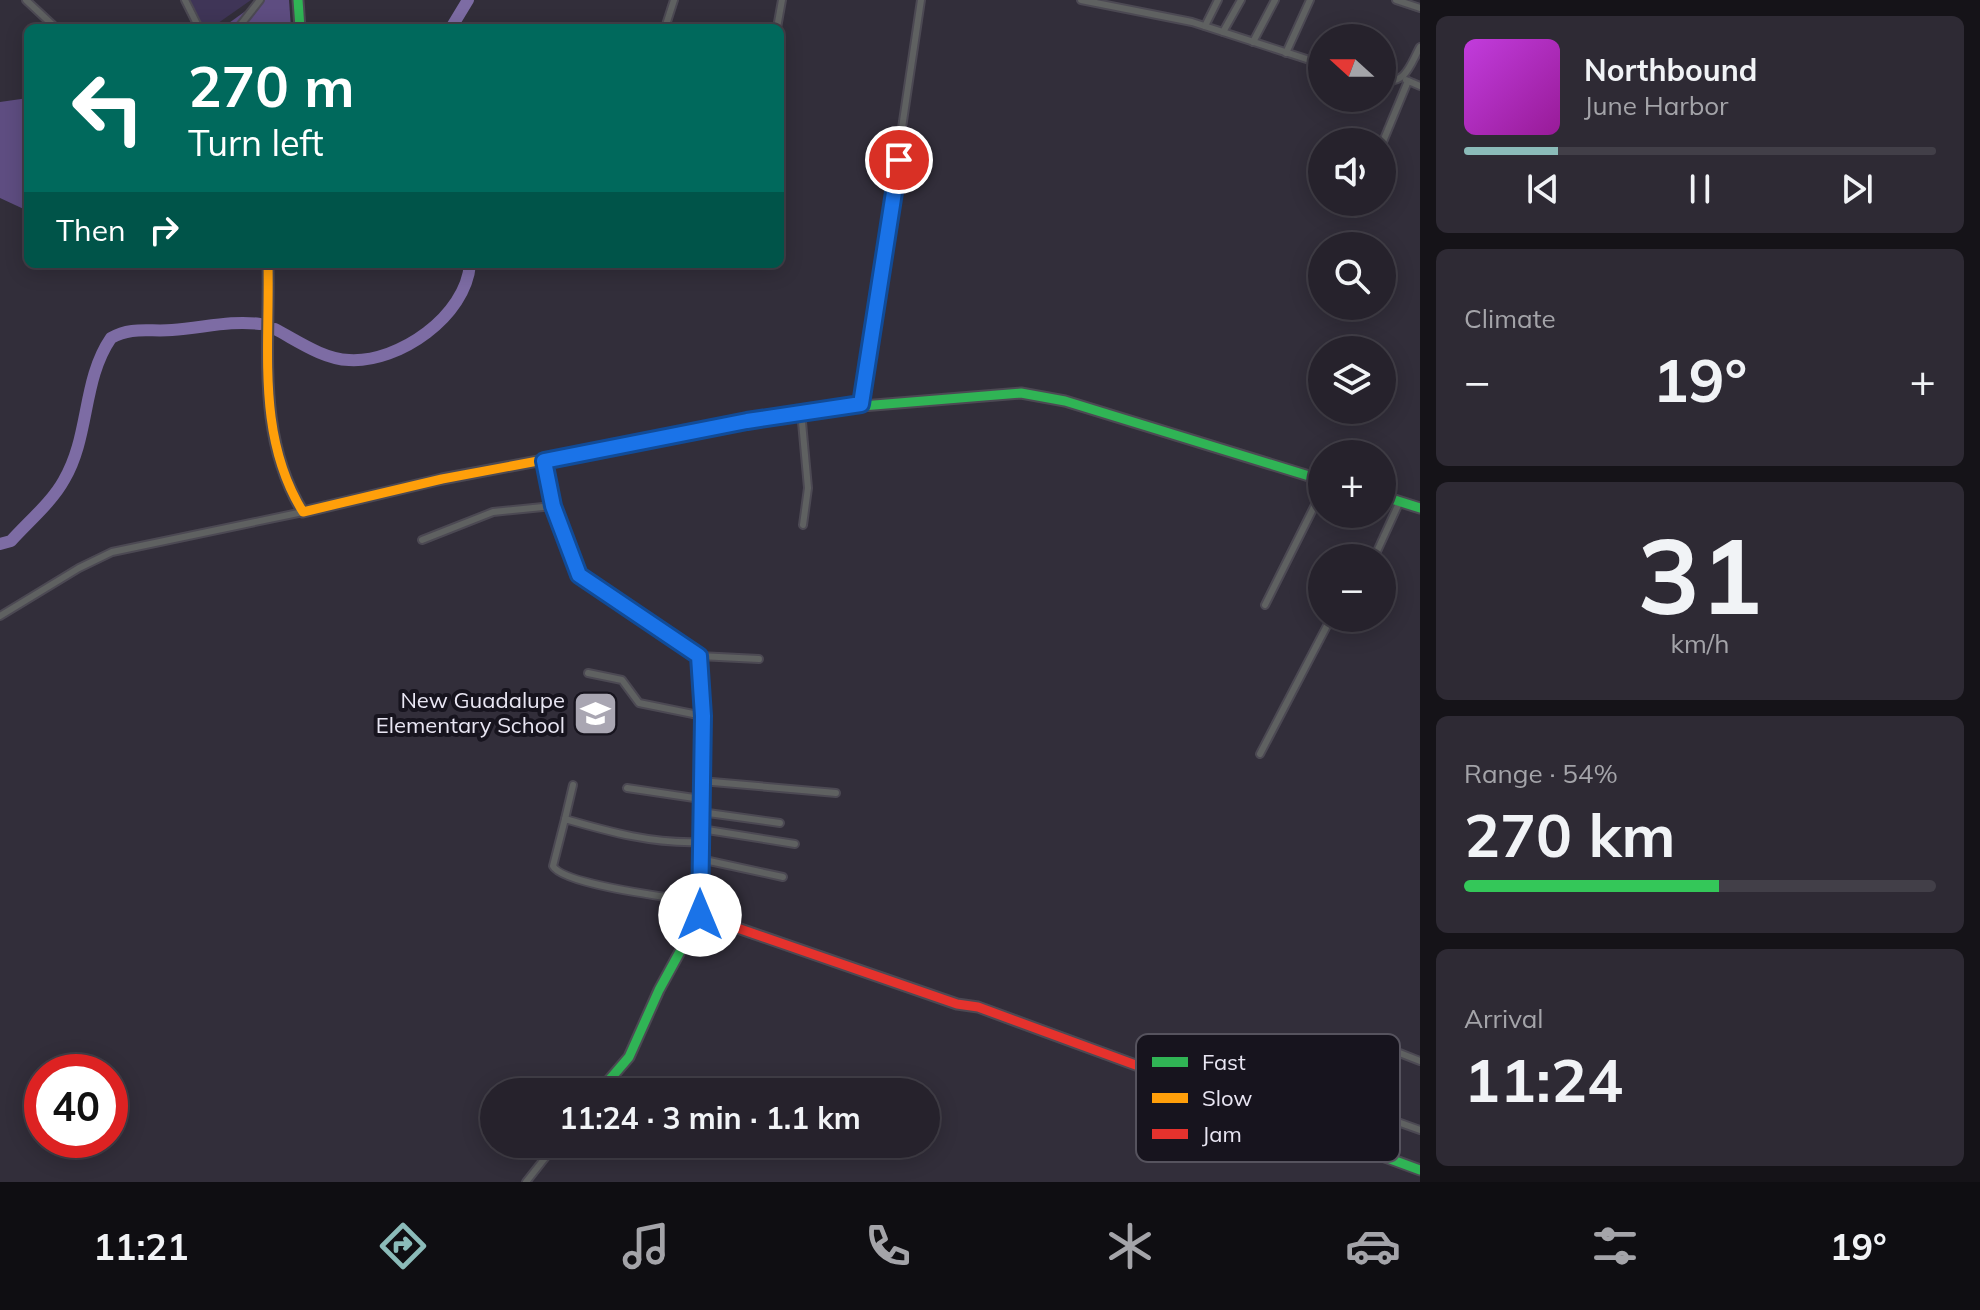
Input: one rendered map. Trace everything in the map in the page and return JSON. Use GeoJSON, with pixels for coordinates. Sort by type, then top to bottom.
{"type":"FeatureCollection","features":[{"type":"Feature","properties":{"kind":"street"},"geometry":{"type":"LineString","coordinates":[[26,0],[52,24]]}},
{"type":"Feature","properties":{"kind":"street"},"geometry":{"type":"LineString","coordinates":[[185,0],[197,24]]}},
{"type":"Feature","properties":{"kind":"street"},"geometry":{"type":"LineString","coordinates":[[241,24],[260,0]]}},
{"type":"Feature","properties":{"kind":"street"},"geometry":{"type":"LineString","coordinates":[[298,0],[300,24]]}},
{"type":"Feature","properties":{"kind":"street"},"geometry":{"type":"LineString","coordinates":[[666,24],[674,0]]}},
{"type":"Feature","properties":{"kind":"street"},"geometry":{"type":"LineString","coordinates":[[778,24],[782,0]]}},
{"type":"Feature","properties":{"kind":"street"},"geometry":{"type":"LineString","coordinates":[[861,404],[921,0]]}},
{"type":"Feature","properties":{"kind":"street"},"geometry":{"type":"LineString","coordinates":[[1081,0],[1205,26],[1308,60]]}},
{"type":"Feature","properties":{"kind":"street"},"geometry":{"type":"LineString","coordinates":[[1205,26],[1218,0]]}},
{"type":"Feature","properties":{"kind":"street"},"geometry":{"type":"LineString","coordinates":[[1223,32],[1241,0]]}},
{"type":"Feature","properties":{"kind":"street"},"geometry":{"type":"LineString","coordinates":[[1253,42],[1275,0]]}},
{"type":"Feature","properties":{"kind":"street"},"geometry":{"type":"LineString","coordinates":[[1286,53],[1310,0]]}},
{"type":"Feature","properties":{"kind":"street"},"geometry":{"type":"LineString","coordinates":[[1396,0],[1420,8]]}},
{"type":"Feature","properties":{"kind":"street"},"geometry":{"type":"LineString","coordinates":[[1388,128],[1420,47]]}},
{"type":"Feature","properties":{"kind":"street"},"geometry":{"type":"LineString","coordinates":[[1396,82],[1406,80],[1420,86]]}},
{"type":"Feature","properties":{"kind":"street"},"geometry":{"type":"LineString","coordinates":[[268,268],[268,377],[274,430],[285,483],[303,512]]}},
{"type":"Feature","properties":{"kind":"street"},"geometry":{"type":"LineString","coordinates":[[0,616],[79,568],[119,550],[303,512],[381,492],[801,411],[861,404],[1044,395],[1308,476]]}},
{"type":"Feature","properties":{"kind":"street"},"geometry":{"type":"LineString","coordinates":[[801,411],[808,488],[803,525]]}},
{"type":"Feature","properties":{"kind":"street"},"geometry":{"type":"LineString","coordinates":[[544,461],[553,506],[579,575],[699,656],[759,659]]}},
{"type":"Feature","properties":{"kind":"street"},"geometry":{"type":"LineString","coordinates":[[1396,500],[1420,508]]}},
{"type":"Feature","properties":{"kind":"street"},"geometry":{"type":"LineString","coordinates":[[1380,544],[1400,501]]}},
{"type":"Feature","properties":{"kind":"street"},"geometry":{"type":"LineString","coordinates":[[422,540],[493,512],[553,506]]}},
{"type":"Feature","properties":{"kind":"street"},"geometry":{"type":"LineString","coordinates":[[1265,605],[1308,519]]}},
{"type":"Feature","properties":{"kind":"street"},"geometry":{"type":"LineString","coordinates":[[1260,754],[1324,632]]}},
{"type":"Feature","properties":{"kind":"street"},"geometry":{"type":"LineString","coordinates":[[611,1078],[632,1053],[659,990],[700,915],[703,716],[699,656]]}},
{"type":"Feature","properties":{"kind":"street"},"geometry":{"type":"LineString","coordinates":[[588,673],[622,680],[639,703],[703,716]]}},
{"type":"Feature","properties":{"kind":"street"},"geometry":{"type":"LineString","coordinates":[[701,781],[836,793]]}},
{"type":"Feature","properties":{"kind":"street"},"geometry":{"type":"LineString","coordinates":[[573,785],[553,863],[555,871],[637,894],[700,902]]}},
{"type":"Feature","properties":{"kind":"street"},"geometry":{"type":"LineString","coordinates":[[627,788],[701,799]]}},
{"type":"Feature","properties":{"kind":"street"},"geometry":{"type":"LineString","coordinates":[[701,812],[780,823]]}},
{"type":"Feature","properties":{"kind":"street"},"geometry":{"type":"LineString","coordinates":[[565,819],[643,839],[671,843],[701,842]]}},
{"type":"Feature","properties":{"kind":"street"},"geometry":{"type":"LineString","coordinates":[[701,829],[795,844]]}},
{"type":"Feature","properties":{"kind":"street"},"geometry":{"type":"LineString","coordinates":[[700,859],[783,877]]}},
{"type":"Feature","properties":{"kind":"street"},"geometry":{"type":"LineString","coordinates":[[700,915],[818,953],[957,1004],[978,1007],[1136,1065]]}},
{"type":"Feature","properties":{"kind":"street"},"geometry":{"type":"LineString","coordinates":[[1400,1053],[1420,1061]]}},
{"type":"Feature","properties":{"kind":"street"},"geometry":{"type":"LineString","coordinates":[[1400,1123],[1420,1130]]}},
{"type":"Feature","properties":{"kind":"street"},"geometry":{"type":"LineString","coordinates":[[526,1182],[545,1158]]}},
{"type":"Feature","properties":{"kind":"street"},"geometry":{"type":"LineString","coordinates":[[1400,1162],[1419,1169]]}},
{"type":"Feature","properties":{"kind":"shaded area"},"geometry":{"type":"Polygon","coordinates":[[[187,0],[251,0],[217,24],[200,24],[187,0]]]}},
{"type":"Feature","properties":{"kind":"shaded area"},"geometry":{"type":"Polygon","coordinates":[[[261,0],[289,0],[291,24],[228,24],[261,0]]]}},
{"type":"Feature","properties":{"kind":"shaded area"},"geometry":{"type":"Polygon","coordinates":[[[24,99],[24,209],[0,198],[0,102],[24,99]]]}},
{"type":"Feature","properties":{"kind":"waterway"},"geometry":{"type":"LineString","coordinates":[[453,24],[468,0]]}},
{"type":"Feature","properties":{"kind":"waterway"},"geometry":{"type":"LineString","coordinates":[[275,329],[311,349],[339,359],[368,359],[388,354],[427,333],[443,318],[466,283],[469,268]]}},
{"type":"Feature","properties":{"kind":"waterway"},"geometry":{"type":"LineString","coordinates":[[0,544],[11,541],[64,480],[78,445],[95,372],[111,338],[134,331],[260,324]]}},
{"type":"Feature","properties":{"kind":"traffic: fast"},"geometry":{"type":"LineString","coordinates":[[298,0],[300,24]]}},
{"type":"Feature","properties":{"kind":"traffic: fast"},"geometry":{"type":"LineString","coordinates":[[671,436],[801,411],[1021,393],[1065,401],[1308,476]]}},
{"type":"Feature","properties":{"kind":"traffic: fast"},"geometry":{"type":"LineString","coordinates":[[544,461],[558,521],[579,575],[699,656],[703,716],[700,915],[659,990],[629,1057],[611,1078]]}},
{"type":"Feature","properties":{"kind":"traffic: fast"},"geometry":{"type":"LineString","coordinates":[[1396,500],[1420,508]]}},
{"type":"Feature","properties":{"kind":"traffic: fast"},"geometry":{"type":"LineString","coordinates":[[1398,1162],[1420,1170]]}},
{"type":"Feature","properties":{"kind":"traffic: slow"},"geometry":{"type":"LineString","coordinates":[[268,268],[272,423],[288,483],[303,512],[442,479],[671,436]]}},
{"type":"Feature","properties":{"kind":"traffic: jam"},"geometry":{"type":"LineString","coordinates":[[700,915],[957,1004],[978,1007],[1136,1065]]}},
{"type":"Feature","properties":{"kind":"place","name":"New Guadalupe Elementary School"},"geometry":{"type":"Point","coordinates":[596,713]}},
{"type":"Feature","properties":{"kind":"route"},"geometry":{"type":"LineString","coordinates":[[700,915],[703,716],[698,653],[579,575],[571,561],[553,506],[544,461],[801,411],[861,404],[899,160]]}}]}
